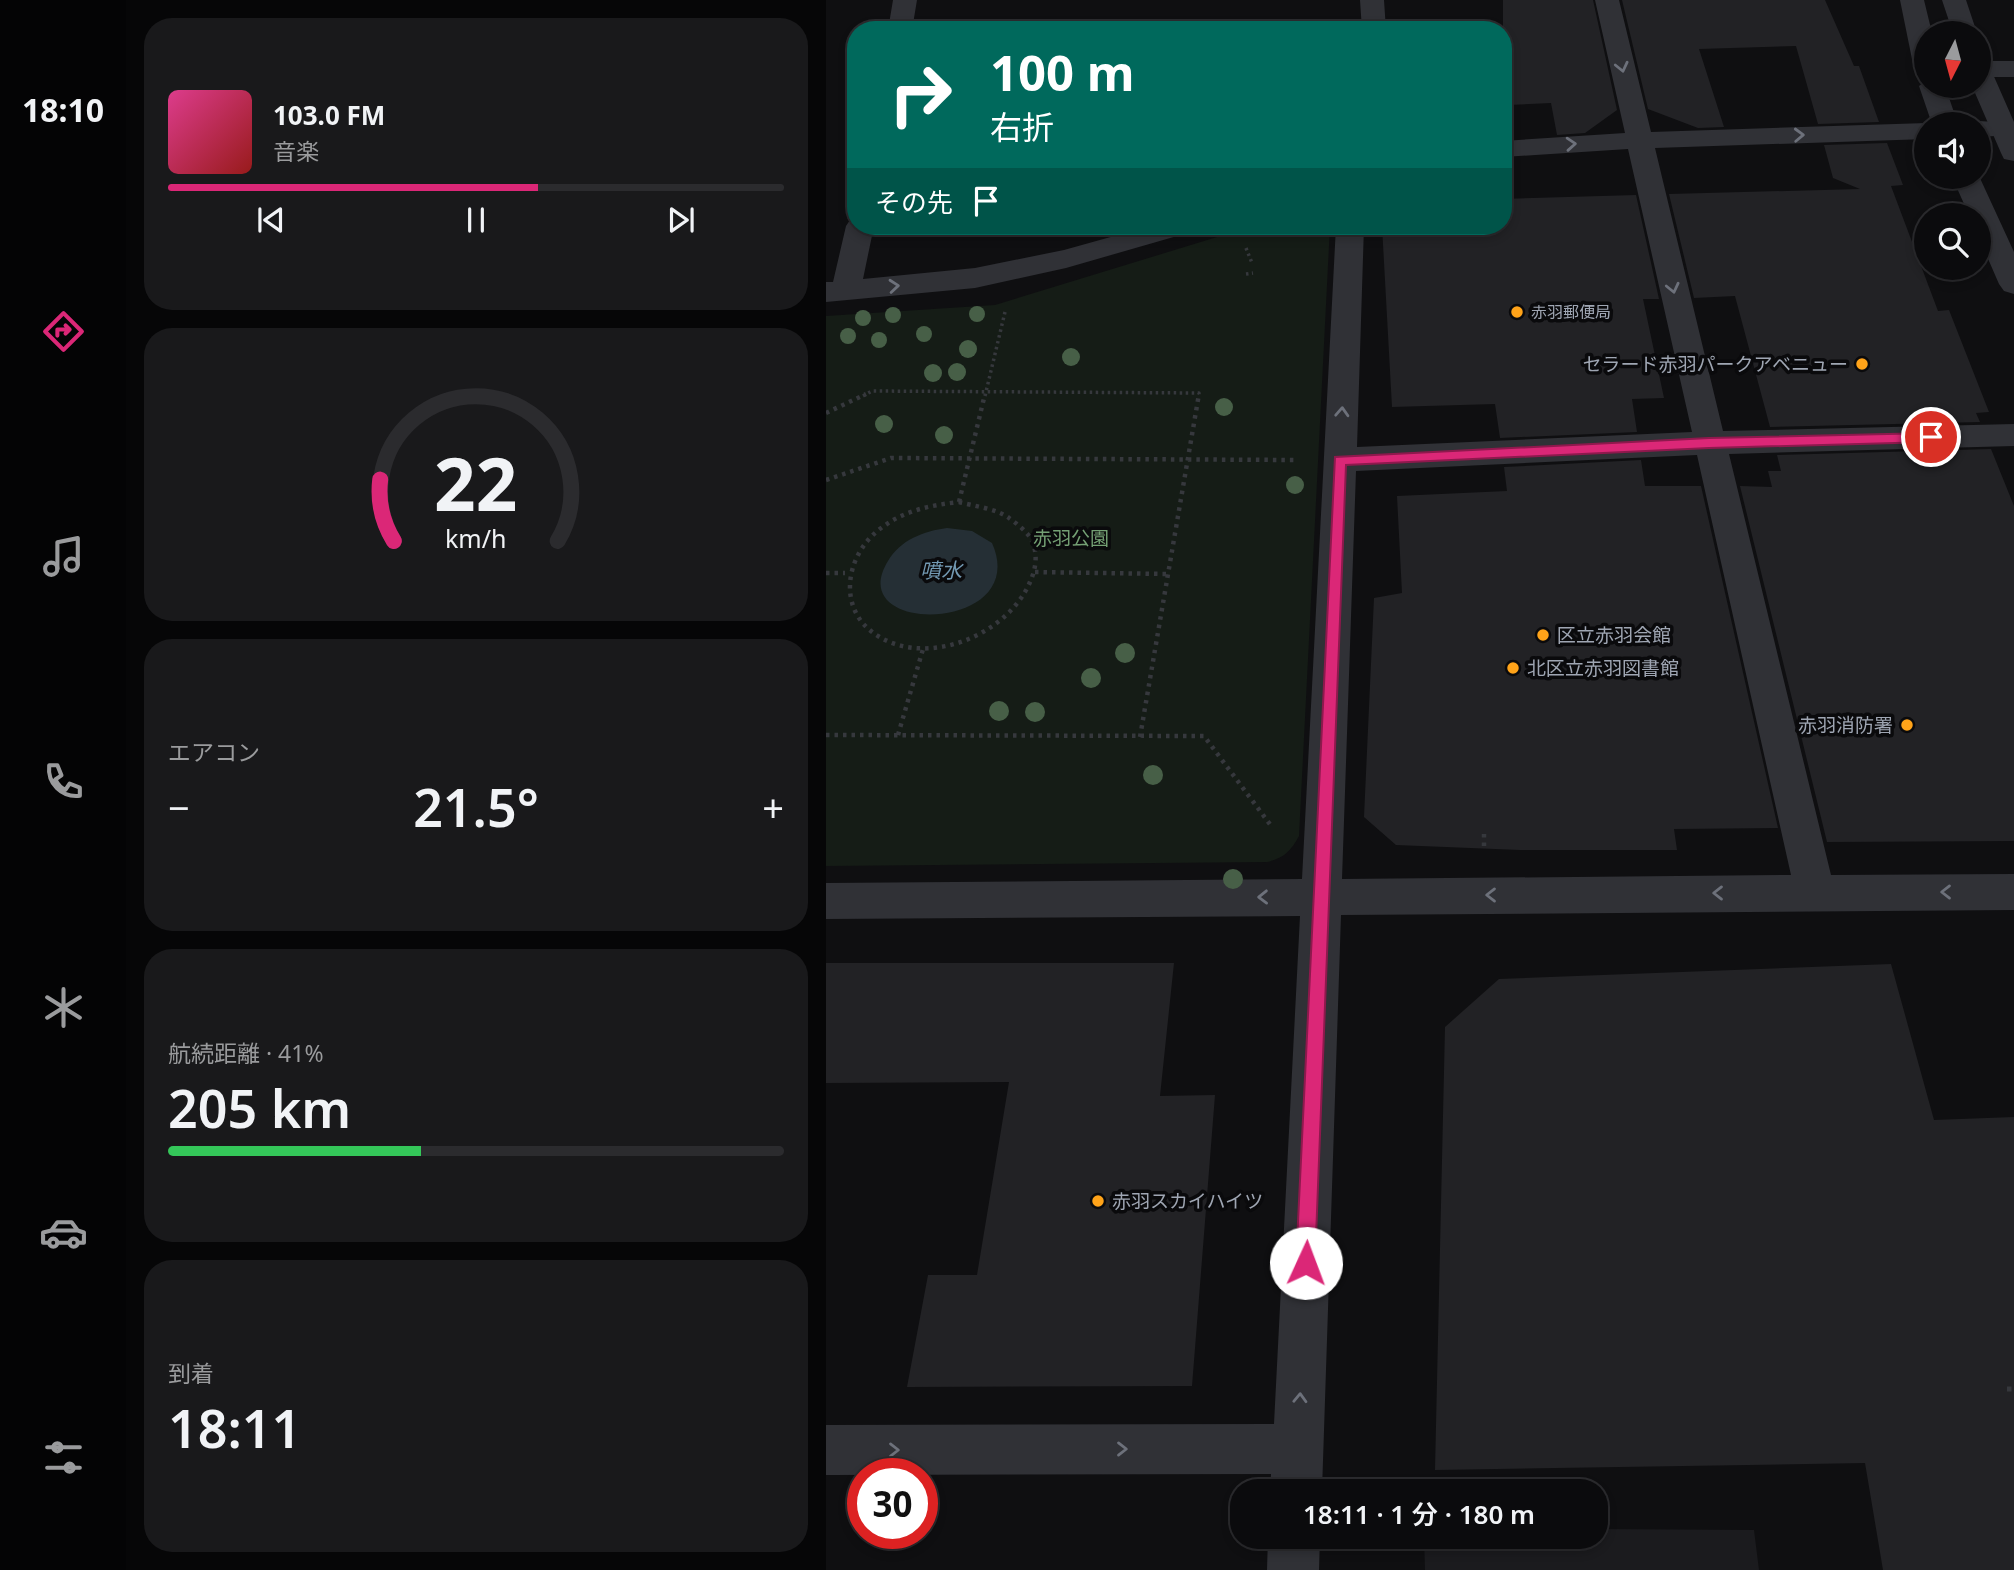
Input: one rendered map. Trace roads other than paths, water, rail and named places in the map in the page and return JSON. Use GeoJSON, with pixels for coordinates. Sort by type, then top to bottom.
{"type":"FeatureCollection","features":[{"type":"Feature","properties":{"kind":"street"},"geometry":{"type":"LineString","coordinates":[[902,21],[905,0]]}},
{"type":"Feature","properties":{"kind":"street"},"geometry":{"type":"LineString","coordinates":[[1372,0],[1373,21]]}},
{"type":"Feature","properties":{"kind":"street"},"geometry":{"type":"LineString","coordinates":[[1607,0],[1815,893]]}},
{"type":"Feature","properties":{"kind":"street"},"geometry":{"type":"LineString","coordinates":[[1912,0],[1917,21]]}},
{"type":"Feature","properties":{"kind":"street"},"geometry":{"type":"LineString","coordinates":[[1954,0],[1961,21]]}},
{"type":"Feature","properties":{"kind":"street"},"geometry":{"type":"LineString","coordinates":[[1992,70],[2014,69]]}},
{"type":"Feature","properties":{"kind":"street"},"geometry":{"type":"LineString","coordinates":[[1991,129],[2014,153]]}},
{"type":"Feature","properties":{"kind":"street"},"geometry":{"type":"LineString","coordinates":[[1512,148],[1639,140],[1914,131]]}},
{"type":"Feature","properties":{"kind":"street"},"geometry":{"type":"LineString","coordinates":[[1971,189],[2014,284]]}},
{"type":"Feature","properties":{"kind":"street"},"geometry":{"type":"LineString","coordinates":[[857,235],[836,291],[975,278],[1066,259],[1150,235]]}},
{"type":"Feature","properties":{"kind":"street"},"geometry":{"type":"LineString","coordinates":[[826,1450],[1297,1470],[1350,235]]}},
{"type":"Feature","properties":{"kind":"street"},"geometry":{"type":"LineString","coordinates":[[1339,460],[1709,443],[2014,435]]}},
{"type":"Feature","properties":{"kind":"street"},"geometry":{"type":"LineString","coordinates":[[826,901],[2014,892]]}},
{"type":"Feature","properties":{"kind":"street"},"geometry":{"type":"LineString","coordinates":[[1293,1570],[1294,1549]]}},
{"type":"Feature","properties":{"kind":"water","name":"噴水"},"geometry":{"type":"Polygon","coordinates":[[[947,528],[972,531],[992,543],[997,573],[986,594],[964,608],[937,614],[911,612],[890,603],[881,586],[888,561],[893,554],[913,538],[947,528]]]}},
{"type":"Feature","properties":{"kind":"place","name":"赤羽郵便局"},"geometry":{"type":"Point","coordinates":[1517,312]}},
{"type":"Feature","properties":{"kind":"place","name":"セラード赤羽パークアベニュー"},"geometry":{"type":"Point","coordinates":[1862,364]}},
{"type":"Feature","properties":{"kind":"place","name":"区立赤羽会館"},"geometry":{"type":"Point","coordinates":[1543,635]}},
{"type":"Feature","properties":{"kind":"place","name":"北区立赤羽図書館"},"geometry":{"type":"Point","coordinates":[1513,668]}},
{"type":"Feature","properties":{"kind":"place","name":"赤羽消防署"},"geometry":{"type":"Point","coordinates":[1907,725]}},
{"type":"Feature","properties":{"kind":"place","name":"赤羽スカイハイツ"},"geometry":{"type":"Point","coordinates":[1098,1201]}},
{"type":"Feature","properties":{"kind":"park label","name":"赤羽公園"},"geometry":{"type":"Point","coordinates":[1071,538]}}]}
